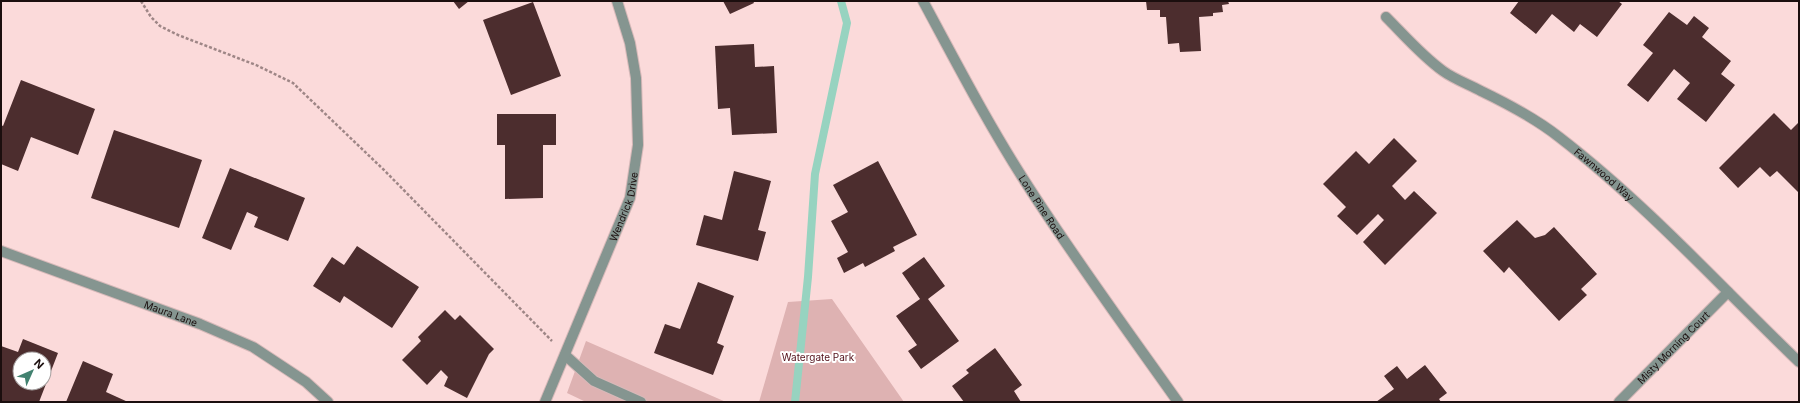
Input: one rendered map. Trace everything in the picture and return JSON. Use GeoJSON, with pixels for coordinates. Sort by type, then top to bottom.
{"type":"FeatureCollection","features":[{"type":"Feature","properties":{"kind":"street","name":"Wendrick Drive"},"geometry":{"type":"LineString","coordinates":[[545,402],[630,198],[638,145],[636,78],[630,43],[617,1]]}},
{"type":"Feature","properties":{"kind":"street","name":"Lone Pine Road"},"geometry":{"type":"LineString","coordinates":[[923,1],[990,124],[1026,183],[1099,291],[1178,402]]}},
{"type":"Feature","properties":{"kind":"street","name":"Fawnwood Way"},"geometry":{"type":"LineString","coordinates":[[1386,17],[1418,50],[1444,71],[1513,107],[1536,121],[1557,135],[1604,173],[1799,362]]}},
{"type":"Feature","properties":{"kind":"street","name":"Maura Lane"},"geometry":{"type":"LineString","coordinates":[[1,251],[200,324],[253,347],[306,382],[328,402]]}},
{"type":"Feature","properties":{"kind":"street","name":"Misty Morning Court"},"geometry":{"type":"LineString","coordinates":[[1619,402],[1728,292]]}},
{"type":"Feature","properties":{"kind":"street"},"geometry":{"type":"LineString","coordinates":[[565,355],[594,381],[641,402]]}},
{"type":"Feature","properties":{"kind":"path"},"geometry":{"type":"LineString","coordinates":[[141,1],[151,18],[166,29],[178,35],[256,64],[294,83],[384,170],[565,355]]}},
{"type":"Feature","properties":{"kind":"green space","name":"Watergate Park"},"geometry":{"type":"Polygon","coordinates":[[[832,299],[904,402],[759,402],[788,302],[832,299]]]}},
{"type":"Feature","properties":{"kind":"green space"},"geometry":{"type":"Polygon","coordinates":[[[586,341],[726,402],[586,402],[567,393],[586,341]]]}},
{"type":"Feature","properties":{"kind":"building"},"geometry":{"type":"Polygon","coordinates":[[[453,1],[469,1],[459,9],[453,1]]]}},
{"type":"Feature","properties":{"kind":"building"},"geometry":{"type":"Polygon","coordinates":[[[723,1],[753,1],[754,3],[730,14],[723,1]]]}},
{"type":"Feature","properties":{"kind":"building"},"geometry":{"type":"Polygon","coordinates":[[[1146,1],[1228,1],[1229,4],[1222,5],[1223,12],[1213,13],[1213,16],[1199,17],[1201,51],[1180,52],[1179,43],[1168,44],[1166,17],[1160,17],[1160,10],[1147,10],[1146,1]]]}},
{"type":"Feature","properties":{"kind":"building"},"geometry":{"type":"Polygon","coordinates":[[[1519,1],[1618,1],[1622,4],[1597,37],[1580,24],[1574,32],[1552,14],[1536,34],[1510,13],[1519,1]]]}},
{"type":"Feature","properties":{"kind":"building"},"geometry":{"type":"Polygon","coordinates":[[[533,2],[561,76],[511,95],[483,20],[533,2]]]}},
{"type":"Feature","properties":{"kind":"building"},"geometry":{"type":"Polygon","coordinates":[[[1669,12],[1687,25],[1694,16],[1709,28],[1702,37],[1731,61],[1721,74],[1735,85],[1706,122],[1677,99],[1690,83],[1674,69],[1648,102],[1627,85],[1653,53],[1643,45],[1669,12]]]}},
{"type":"Feature","properties":{"kind":"building"},"geometry":{"type":"Polygon","coordinates":[[[754,44],[755,67],[774,66],[777,133],[732,135],[730,108],[718,109],[715,46],[754,44]]]}},
{"type":"Feature","properties":{"kind":"building"},"geometry":{"type":"Polygon","coordinates":[[[21,80],[95,109],[78,155],[31,137],[18,171],[1,164],[1,125],[3,126],[21,80]]]}},
{"type":"Feature","properties":{"kind":"building"},"geometry":{"type":"Polygon","coordinates":[[[1774,113],[1791,130],[1799,122],[1799,193],[1777,171],[1770,177],[1760,167],[1738,188],[1719,168],[1774,113]]]}},
{"type":"Feature","properties":{"kind":"building"},"geometry":{"type":"Polygon","coordinates":[[[497,114],[556,114],[556,145],[543,145],[543,198],[505,199],[505,145],[497,145],[497,114]]]}},
{"type":"Feature","properties":{"kind":"building"},"geometry":{"type":"Polygon","coordinates":[[[114,130],[202,160],[179,228],[91,198],[114,130]]]}},
{"type":"Feature","properties":{"kind":"building"},"geometry":{"type":"Polygon","coordinates":[[[1394,138],[1417,161],[1392,186],[1405,200],[1414,191],[1437,213],[1385,265],[1363,242],[1384,220],[1378,214],[1357,235],[1337,216],[1346,207],[1323,184],[1356,151],[1369,164],[1394,138]]]}},
{"type":"Feature","properties":{"kind":"building"},"geometry":{"type":"Polygon","coordinates":[[[878,161],[917,235],[893,247],[895,251],[865,267],[863,263],[844,273],[837,258],[848,252],[831,221],[848,212],[833,185],[878,161]]]}},
{"type":"Feature","properties":{"kind":"building"},"geometry":{"type":"Polygon","coordinates":[[[230,168],[305,198],[288,241],[254,227],[258,217],[247,212],[231,250],[202,238],[230,168]]]}},
{"type":"Feature","properties":{"kind":"building"},"geometry":{"type":"Polygon","coordinates":[[[734,171],[771,181],[758,230],[766,232],[758,261],[696,245],[704,215],[722,220],[734,171]]]}},
{"type":"Feature","properties":{"kind":"building"},"geometry":{"type":"Polygon","coordinates":[[[1517,220],[1535,238],[1545,235],[1554,227],[1597,274],[1581,289],[1587,295],[1559,321],[1509,267],[1504,273],[1483,251],[1517,220]]]}},
{"type":"Feature","properties":{"kind":"building"},"geometry":{"type":"Polygon","coordinates":[[[357,246],[419,287],[392,328],[344,296],[340,303],[313,286],[332,257],[344,265],[357,246]]]}},
{"type":"Feature","properties":{"kind":"building"},"geometry":{"type":"Polygon","coordinates":[[[924,257],[945,286],[928,299],[959,341],[921,369],[908,351],[917,345],[896,316],[920,299],[902,273],[924,257]]]}},
{"type":"Feature","properties":{"kind":"building"},"geometry":{"type":"Polygon","coordinates":[[[698,282],[734,296],[717,343],[724,346],[713,375],[654,353],[665,324],[680,329],[698,282]]]}},
{"type":"Feature","properties":{"kind":"building"},"geometry":{"type":"Polygon","coordinates":[[[445,310],[455,320],[460,315],[494,349],[489,354],[467,398],[444,386],[448,377],[441,370],[427,385],[402,360],[421,341],[418,337],[445,310]]]}},
{"type":"Feature","properties":{"kind":"building"},"geometry":{"type":"Polygon","coordinates":[[[23,339],[58,353],[52,368],[52,351],[18,351],[23,339]]]}},
{"type":"Feature","properties":{"kind":"building"},"geometry":{"type":"Polygon","coordinates":[[[1,346],[15,351],[12,351],[12,391],[43,391],[39,402],[1,402],[1,346]]]}},
{"type":"Feature","properties":{"kind":"building"},"geometry":{"type":"Polygon","coordinates":[[[995,348],[1022,385],[1014,391],[1021,402],[964,402],[952,386],[969,373],[966,370],[995,348]]]}},
{"type":"Feature","properties":{"kind":"building"},"geometry":{"type":"Polygon","coordinates":[[[83,361],[113,374],[106,392],[128,402],[66,402],[83,361]]]}},
{"type":"Feature","properties":{"kind":"building"},"geometry":{"type":"Polygon","coordinates":[[[1425,365],[1447,393],[1439,399],[1441,402],[1376,402],[1394,389],[1384,376],[1397,366],[1407,379],[1425,365]]]}},
{"type":"Feature","properties":{"kind":"waterway"},"geometry":{"type":"LineString","coordinates":[[795,402],[808,277],[815,174],[847,23],[841,1]]}}]}
